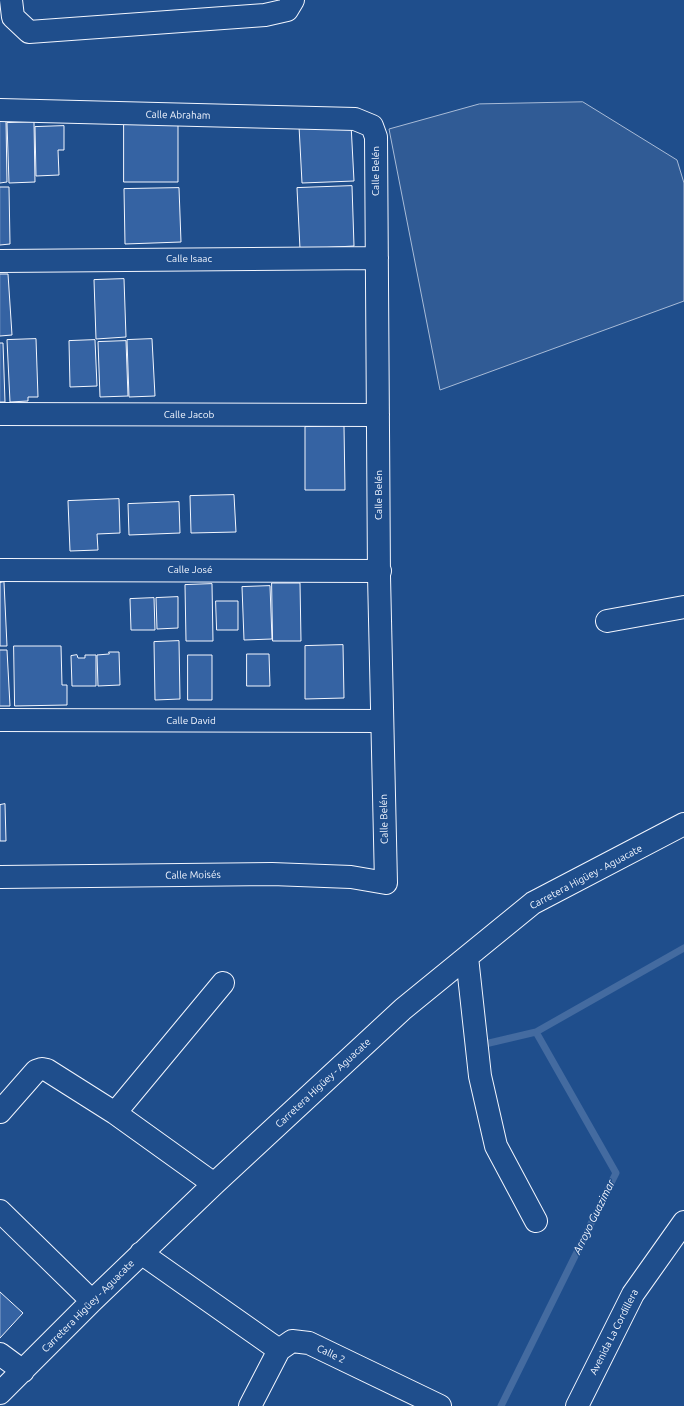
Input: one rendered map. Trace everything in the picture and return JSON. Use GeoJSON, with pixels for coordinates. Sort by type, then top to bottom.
{"type":"FeatureCollection","features":[{"type":"Feature","properties":{"kind":"street"},"geometry":{"type":"LineString","coordinates":[[11,0],[13,17],[29,32],[265,15],[287,10],[293,0]]}},
{"type":"Feature","properties":{"kind":"street","name":"Calle Abraham"},"geometry":{"type":"LineString","coordinates":[[0,110],[355,119]]}},
{"type":"Feature","properties":{"kind":"street","name":"Calle Belén"},"geometry":{"type":"LineString","coordinates":[[355,119],[372,126],[376,137],[382,722],[386,883]]}},
{"type":"Feature","properties":{"kind":"street","name":"Calle Isaac"},"geometry":{"type":"LineString","coordinates":[[0,261],[377,258]]}},
{"type":"Feature","properties":{"kind":"street","name":"Calle Jacob"},"geometry":{"type":"LineString","coordinates":[[0,414],[378,415]]}},
{"type":"Feature","properties":{"kind":"street","name":"Calle José"},"geometry":{"type":"LineString","coordinates":[[0,570],[380,571]]}},
{"type":"Feature","properties":{"kind":"street"},"geometry":{"type":"LineString","coordinates":[[607,621],[684,607]]}},
{"type":"Feature","properties":{"kind":"street","name":"Calle David"},"geometry":{"type":"LineString","coordinates":[[0,720],[382,722]]}},
{"type":"Feature","properties":{"kind":"street","name":"Carretera Higüey - Aguacate"},"geometry":{"type":"LineString","coordinates":[[0,1393],[141,1253],[403,1009],[533,903],[684,824]]}},
{"type":"Feature","properties":{"kind":"street","name":"Calle Moisés"},"geometry":{"type":"LineString","coordinates":[[0,877],[272,874],[351,877],[386,883]]}},
{"type":"Feature","properties":{"kind":"street"},"geometry":{"type":"LineString","coordinates":[[467,957],[480,1076],[496,1146],[536,1220]]}},
{"type":"Feature","properties":{"kind":"street"},"geometry":{"type":"LineString","coordinates":[[115,1113],[223,983]]}},
{"type":"Feature","properties":{"kind":"street"},"geometry":{"type":"LineString","coordinates":[[0,1112],[36,1070],[47,1070],[115,1113],[214,1184]]}},
{"type":"Feature","properties":{"kind":"street"},"geometry":{"type":"LineString","coordinates":[[0,1211],[92,1301]]}},
{"type":"Feature","properties":{"kind":"street","name":"Avenida La Cordillera"},"geometry":{"type":"LineString","coordinates":[[577,1406],[633,1294],[684,1222]]}},
{"type":"Feature","properties":{"kind":"street"},"geometry":{"type":"LineString","coordinates":[[141,1253],[279,1350],[250,1406]]}},
{"type":"Feature","properties":{"kind":"street","name":"Calle 2"},"geometry":{"type":"LineString","coordinates":[[279,1350],[292,1341],[309,1343],[440,1406]]}},
{"type":"Feature","properties":{"kind":"street"},"geometry":{"type":"LineString","coordinates":[[0,1354],[22,1371]]}},
{"type":"Feature","properties":{"kind":"shaded area"},"geometry":{"type":"Polygon","coordinates":[[[583,102],[677,160],[684,183],[684,301],[440,390],[389,129],[479,104],[583,102]]]}},
{"type":"Feature","properties":{"kind":"building"},"geometry":{"type":"Polygon","coordinates":[[[0,121],[6,121],[7,182],[0,183],[0,121]]]}},
{"type":"Feature","properties":{"kind":"building"},"geometry":{"type":"Polygon","coordinates":[[[34,122],[35,182],[9,183],[7,123],[34,122]]]}},
{"type":"Feature","properties":{"kind":"building"},"geometry":{"type":"Polygon","coordinates":[[[124,122],[178,122],[178,182],[124,182],[124,122]]]}},
{"type":"Feature","properties":{"kind":"building"},"geometry":{"type":"Polygon","coordinates":[[[351,124],[354,181],[302,183],[299,126],[351,124]]]}},
{"type":"Feature","properties":{"kind":"building"},"geometry":{"type":"Polygon","coordinates":[[[64,126],[64,150],[58,150],[59,175],[36,176],[35,127],[64,126]]]}},
{"type":"Feature","properties":{"kind":"building"},"geometry":{"type":"Polygon","coordinates":[[[352,186],[354,246],[300,249],[297,188],[352,186]]]}},
{"type":"Feature","properties":{"kind":"building"},"geometry":{"type":"Polygon","coordinates":[[[0,187],[9,187],[10,244],[0,245],[0,187]]]}},
{"type":"Feature","properties":{"kind":"building"},"geometry":{"type":"Polygon","coordinates":[[[179,188],[181,242],[125,244],[124,189],[179,188]]]}},
{"type":"Feature","properties":{"kind":"building"},"geometry":{"type":"Polygon","coordinates":[[[0,274],[8,274],[12,335],[0,336],[0,274]]]}},
{"type":"Feature","properties":{"kind":"building"},"geometry":{"type":"Polygon","coordinates":[[[124,279],[126,337],[96,339],[94,280],[124,279]]]}},
{"type":"Feature","properties":{"kind":"building"},"geometry":{"type":"Polygon","coordinates":[[[36,339],[38,397],[28,397],[28,401],[10,402],[7,340],[36,339]]]}},
{"type":"Feature","properties":{"kind":"building"},"geometry":{"type":"Polygon","coordinates":[[[152,339],[155,396],[129,397],[127,340],[152,339]]]}},
{"type":"Feature","properties":{"kind":"building"},"geometry":{"type":"Polygon","coordinates":[[[95,340],[97,386],[70,387],[69,341],[95,340]]]}},
{"type":"Feature","properties":{"kind":"building"},"geometry":{"type":"Polygon","coordinates":[[[126,341],[128,396],[100,397],[98,342],[126,341]]]}},
{"type":"Feature","properties":{"kind":"building"},"geometry":{"type":"Polygon","coordinates":[[[0,343],[3,343],[5,402],[0,402],[0,343]]]}},
{"type":"Feature","properties":{"kind":"building"},"geometry":{"type":"Polygon","coordinates":[[[344,426],[345,490],[305,490],[305,427],[344,426]]]}},
{"type":"Feature","properties":{"kind":"building"},"geometry":{"type":"Polygon","coordinates":[[[234,495],[236,532],[191,533],[190,496],[234,495]]]}},
{"type":"Feature","properties":{"kind":"building"},"geometry":{"type":"Polygon","coordinates":[[[119,499],[120,533],[97,534],[98,550],[70,551],[68,501],[119,499]]]}},
{"type":"Feature","properties":{"kind":"building"},"geometry":{"type":"Polygon","coordinates":[[[179,502],[180,533],[129,535],[128,504],[179,502]]]}},
{"type":"Feature","properties":{"kind":"building"},"geometry":{"type":"Polygon","coordinates":[[[4,582],[7,646],[0,646],[0,583],[4,582]]]}},
{"type":"Feature","properties":{"kind":"building"},"geometry":{"type":"Polygon","coordinates":[[[272,583],[300,583],[301,641],[273,641],[272,583]]]}},
{"type":"Feature","properties":{"kind":"building"},"geometry":{"type":"Polygon","coordinates":[[[212,584],[213,641],[186,641],[185,585],[212,584]]]}},
{"type":"Feature","properties":{"kind":"building"},"geometry":{"type":"Polygon","coordinates":[[[270,586],[272,639],[244,640],[242,587],[270,586]]]}},
{"type":"Feature","properties":{"kind":"building"},"geometry":{"type":"Polygon","coordinates":[[[178,597],[178,628],[157,629],[156,598],[178,597]]]}},
{"type":"Feature","properties":{"kind":"building"},"geometry":{"type":"Polygon","coordinates":[[[154,598],[155,630],[131,630],[130,599],[154,598]]]}},
{"type":"Feature","properties":{"kind":"building"},"geometry":{"type":"Polygon","coordinates":[[[216,601],[238,601],[238,630],[217,630],[216,601]]]}},
{"type":"Feature","properties":{"kind":"building"},"geometry":{"type":"Polygon","coordinates":[[[179,641],[180,699],[155,700],[154,642],[179,641]]]}},
{"type":"Feature","properties":{"kind":"building"},"geometry":{"type":"Polygon","coordinates":[[[343,645],[344,698],[305,699],[305,646],[343,645]]]}},
{"type":"Feature","properties":{"kind":"building"},"geometry":{"type":"Polygon","coordinates":[[[14,646],[61,646],[62,685],[67,685],[67,705],[15,706],[14,646]]]}},
{"type":"Feature","properties":{"kind":"building"},"geometry":{"type":"Polygon","coordinates":[[[0,650],[7,650],[10,706],[0,706],[0,650]]]}},
{"type":"Feature","properties":{"kind":"building"},"geometry":{"type":"Polygon","coordinates":[[[109,652],[119,652],[120,685],[98,686],[97,655],[109,654],[109,652]]]}},
{"type":"Feature","properties":{"kind":"building"},"geometry":{"type":"Polygon","coordinates":[[[247,654],[269,654],[270,686],[247,686],[247,654]]]}},
{"type":"Feature","properties":{"kind":"building"},"geometry":{"type":"Polygon","coordinates":[[[77,655],[78,658],[85,658],[85,655],[96,655],[96,686],[72,686],[71,656],[77,655]]]}},
{"type":"Feature","properties":{"kind":"building"},"geometry":{"type":"Polygon","coordinates":[[[188,655],[212,655],[212,700],[188,700],[188,655]]]}},
{"type":"Feature","properties":{"kind":"building"},"geometry":{"type":"Polygon","coordinates":[[[5,804],[6,841],[0,841],[0,805],[5,804]]]}},
{"type":"Feature","properties":{"kind":"building"},"geometry":{"type":"Polygon","coordinates":[[[0,1292],[23,1313],[0,1338],[0,1292]]]}},
{"type":"Feature","properties":{"kind":"waterway"},"geometry":{"type":"LineString","coordinates":[[485,1044],[536,1032],[684,948]]}},
{"type":"Feature","properties":{"kind":"waterway","name":"Arroyo Guazimar"},"geometry":{"type":"LineString","coordinates":[[501,1406],[616,1173],[536,1032]]}}]}
